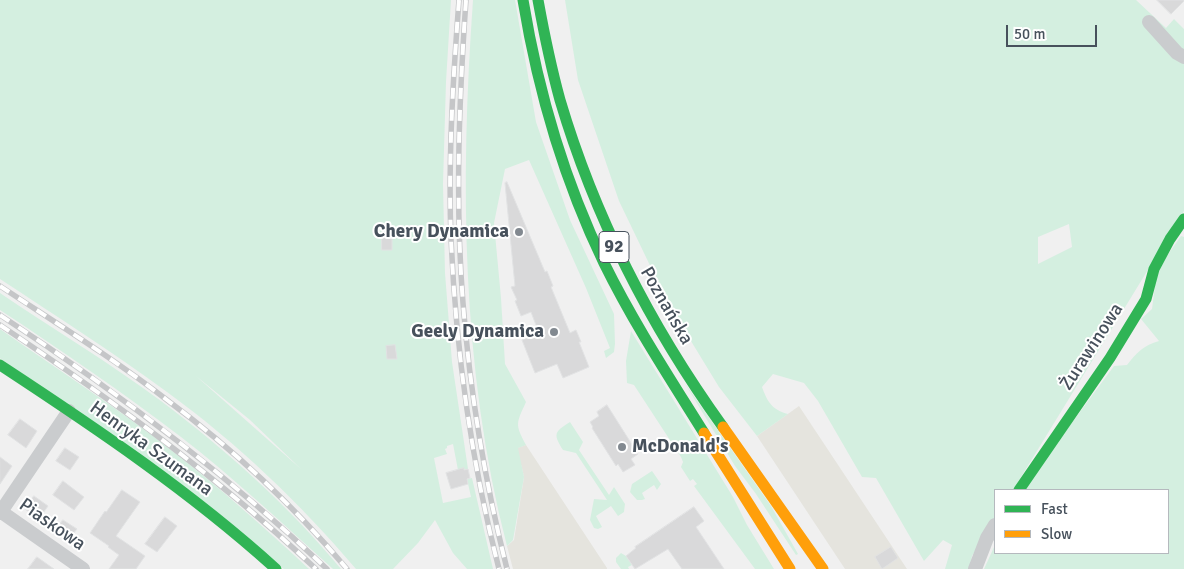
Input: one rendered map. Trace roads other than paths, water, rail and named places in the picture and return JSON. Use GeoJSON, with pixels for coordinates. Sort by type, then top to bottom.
{"type":"FeatureCollection","features":[{"type":"Feature","properties":{"kind":"main road","name":"Poznańska"},"geometry":{"type":"LineString","coordinates":[[523,0],[532,52],[554,134],[596,247],[658,360],[790,569]]}},
{"type":"Feature","properties":{"kind":"main road","name":"Poznańska"},"geometry":{"type":"LineString","coordinates":[[538,0],[550,61],[575,150],[595,206],[629,278],[684,372],[823,569]]}},
{"type":"Feature","properties":{"kind":"main road","name":"Żurawinowa"},"geometry":{"type":"LineString","coordinates":[[1020,489],[1110,358],[1146,300],[1154,269],[1170,239],[1184,219]]}},
{"type":"Feature","properties":{"kind":"main road","name":"Henryka Szumana"},"geometry":{"type":"LineString","coordinates":[[0,365],[182,491],[229,528],[276,569]]}},
{"type":"Feature","properties":{"kind":"street"},"geometry":{"type":"LineString","coordinates":[[1149,22],[1177,53],[1184,57]]}},
{"type":"Feature","properties":{"kind":"street"},"geometry":{"type":"LineString","coordinates":[[0,512],[69,411]]}},
{"type":"Feature","properties":{"kind":"street","name":"Piaskowa"},"geometry":{"type":"LineString","coordinates":[[0,512],[82,569]]}},
{"type":"Feature","properties":{"kind":"street"},"geometry":{"type":"LineString","coordinates":[[975,569],[986,538],[994,526]]}},
{"type":"Feature","properties":{"kind":"railway"},"geometry":{"type":"LineString","coordinates":[[459,0],[451,149],[450,209],[453,281],[466,406],[480,488],[499,569]]}},
{"type":"Feature","properties":{"kind":"railway"},"geometry":{"type":"LineString","coordinates":[[466,0],[459,152],[459,227],[463,303],[479,437],[507,569]]}},
{"type":"Feature","properties":{"kind":"railway"},"geometry":{"type":"LineString","coordinates":[[0,286],[126,370],[216,438],[262,479],[306,523],[347,569]]}},
{"type":"Feature","properties":{"kind":"railway"},"geometry":{"type":"LineString","coordinates":[[0,315],[86,373],[169,434],[250,500],[327,569]]}},
{"type":"Feature","properties":{"kind":"railway"},"geometry":{"type":"LineString","coordinates":[[0,325],[82,381],[163,440],[241,502],[316,569]]}},
{"type":"Feature","properties":{"kind":"place","name":"Chery Dynamica"},"geometry":{"type":"Point","coordinates":[519,232]}},
{"type":"Feature","properties":{"kind":"place","name":"Geely Dynamica"},"geometry":{"type":"Point","coordinates":[554,332]}},
{"type":"Feature","properties":{"kind":"place","name":"McDonald's"},"geometry":{"type":"Point","coordinates":[622,447]}}]}
